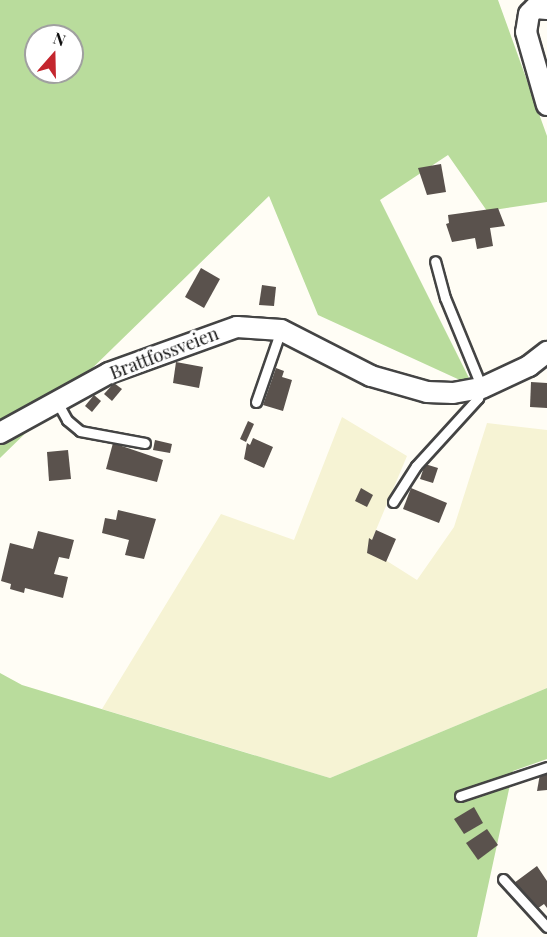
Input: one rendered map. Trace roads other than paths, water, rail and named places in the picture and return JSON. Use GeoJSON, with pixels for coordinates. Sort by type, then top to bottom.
{"type":"FeatureCollection","features":[{"type":"Feature","properties":{"kind":"street"},"geometry":{"type":"LineString","coordinates":[[547,9],[535,8],[529,14],[526,32],[547,105]]}},
{"type":"Feature","properties":{"kind":"street","name":"Brattfossveien"},"geometry":{"type":"LineString","coordinates":[[0,433],[56,400],[110,373],[208,335],[237,327],[281,330],[371,376],[400,386],[453,393],[482,388],[529,366],[547,352]]}},
{"type":"Feature","properties":{"kind":"lane"},"geometry":{"type":"LineString","coordinates":[[393,502],[416,466],[478,398],[482,388],[445,298],[435,261]]}},
{"type":"Feature","properties":{"kind":"lane"},"geometry":{"type":"LineString","coordinates":[[256,402],[281,330]]}},
{"type":"Feature","properties":{"kind":"lane"},"geometry":{"type":"LineString","coordinates":[[56,400],[67,420],[80,431],[145,443]]}},
{"type":"Feature","properties":{"kind":"lane"},"geometry":{"type":"LineString","coordinates":[[460,796],[547,767]]}},
{"type":"Feature","properties":{"kind":"lane"},"geometry":{"type":"LineString","coordinates":[[503,879],[547,927]]}}]}
